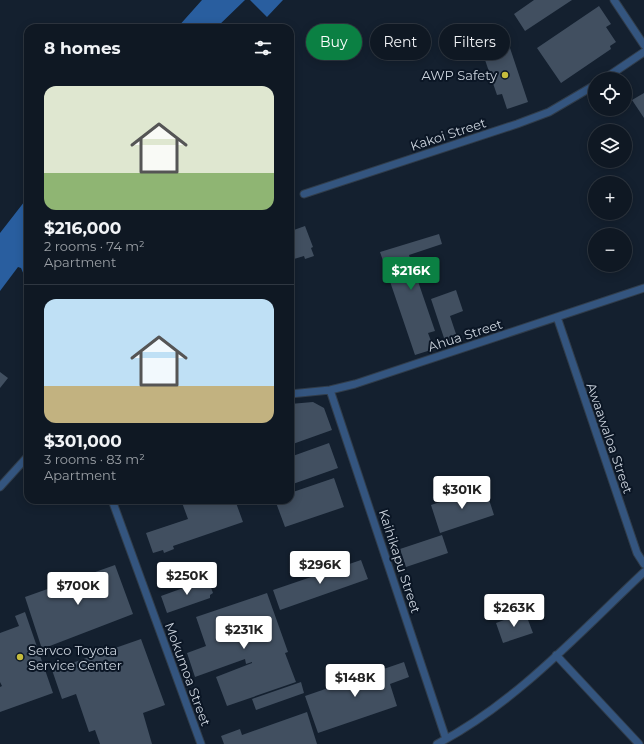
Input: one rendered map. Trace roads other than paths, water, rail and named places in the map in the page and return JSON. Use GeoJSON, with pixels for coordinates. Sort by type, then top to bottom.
{"type":"FeatureCollection","features":[{"type":"Feature","properties":{"kind":"street"},"geometry":{"type":"LineString","coordinates":[[614,0],[644,45]]}},
{"type":"Feature","properties":{"kind":"street"},"geometry":{"type":"LineString","coordinates":[[614,72],[644,52]]}},
{"type":"Feature","properties":{"kind":"street","name":"Kakoi Street"},"geometry":{"type":"LineString","coordinates":[[304,194],[549,112],[588,89]]}},
{"type":"Feature","properties":{"kind":"street","name":"Ahua Street"},"geometry":{"type":"LineString","coordinates":[[294,394],[330,390],[355,384],[644,288]]}},
{"type":"Feature","properties":{"kind":"street","name":"Awaawaloa Street"},"geometry":{"type":"LineString","coordinates":[[558,317],[637,552],[644,564]]}},
{"type":"Feature","properties":{"kind":"street","name":"Kaihikapu Street"},"geometry":{"type":"LineString","coordinates":[[330,390],[446,739]]}},
{"type":"Feature","properties":{"kind":"street"},"geometry":{"type":"LineString","coordinates":[[0,487],[24,460]]}},
{"type":"Feature","properties":{"kind":"street","name":"Mokumoa Street"},"geometry":{"type":"LineString","coordinates":[[113,504],[201,744]]}},
{"type":"Feature","properties":{"kind":"street"},"geometry":{"type":"LineString","coordinates":[[437,744],[498,707],[644,572]]}},
{"type":"Feature","properties":{"kind":"street"},"geometry":{"type":"LineString","coordinates":[[556,655],[639,744]]}},
{"type":"Feature","properties":{"kind":"water"},"geometry":{"type":"Polygon","coordinates":[[[202,0],[245,0],[220,24],[181,24],[202,0]]]}},
{"type":"Feature","properties":{"kind":"water"},"geometry":{"type":"Polygon","coordinates":[[[250,0],[283,0],[267,17],[250,0]]]}},
{"type":"Feature","properties":{"kind":"water"},"geometry":{"type":"Polygon","coordinates":[[[24,202],[24,275],[21,268],[18,267],[0,291],[0,233],[24,202]]]}},
{"type":"Feature","properties":{"kind":"place","name":"AWP Safety"},"geometry":{"type":"Point","coordinates":[505,75]}},
{"type":"Feature","properties":{"kind":"place","name":"Servco Toyota Service Center"},"geometry":{"type":"Point","coordinates":[20,657]}}]}
